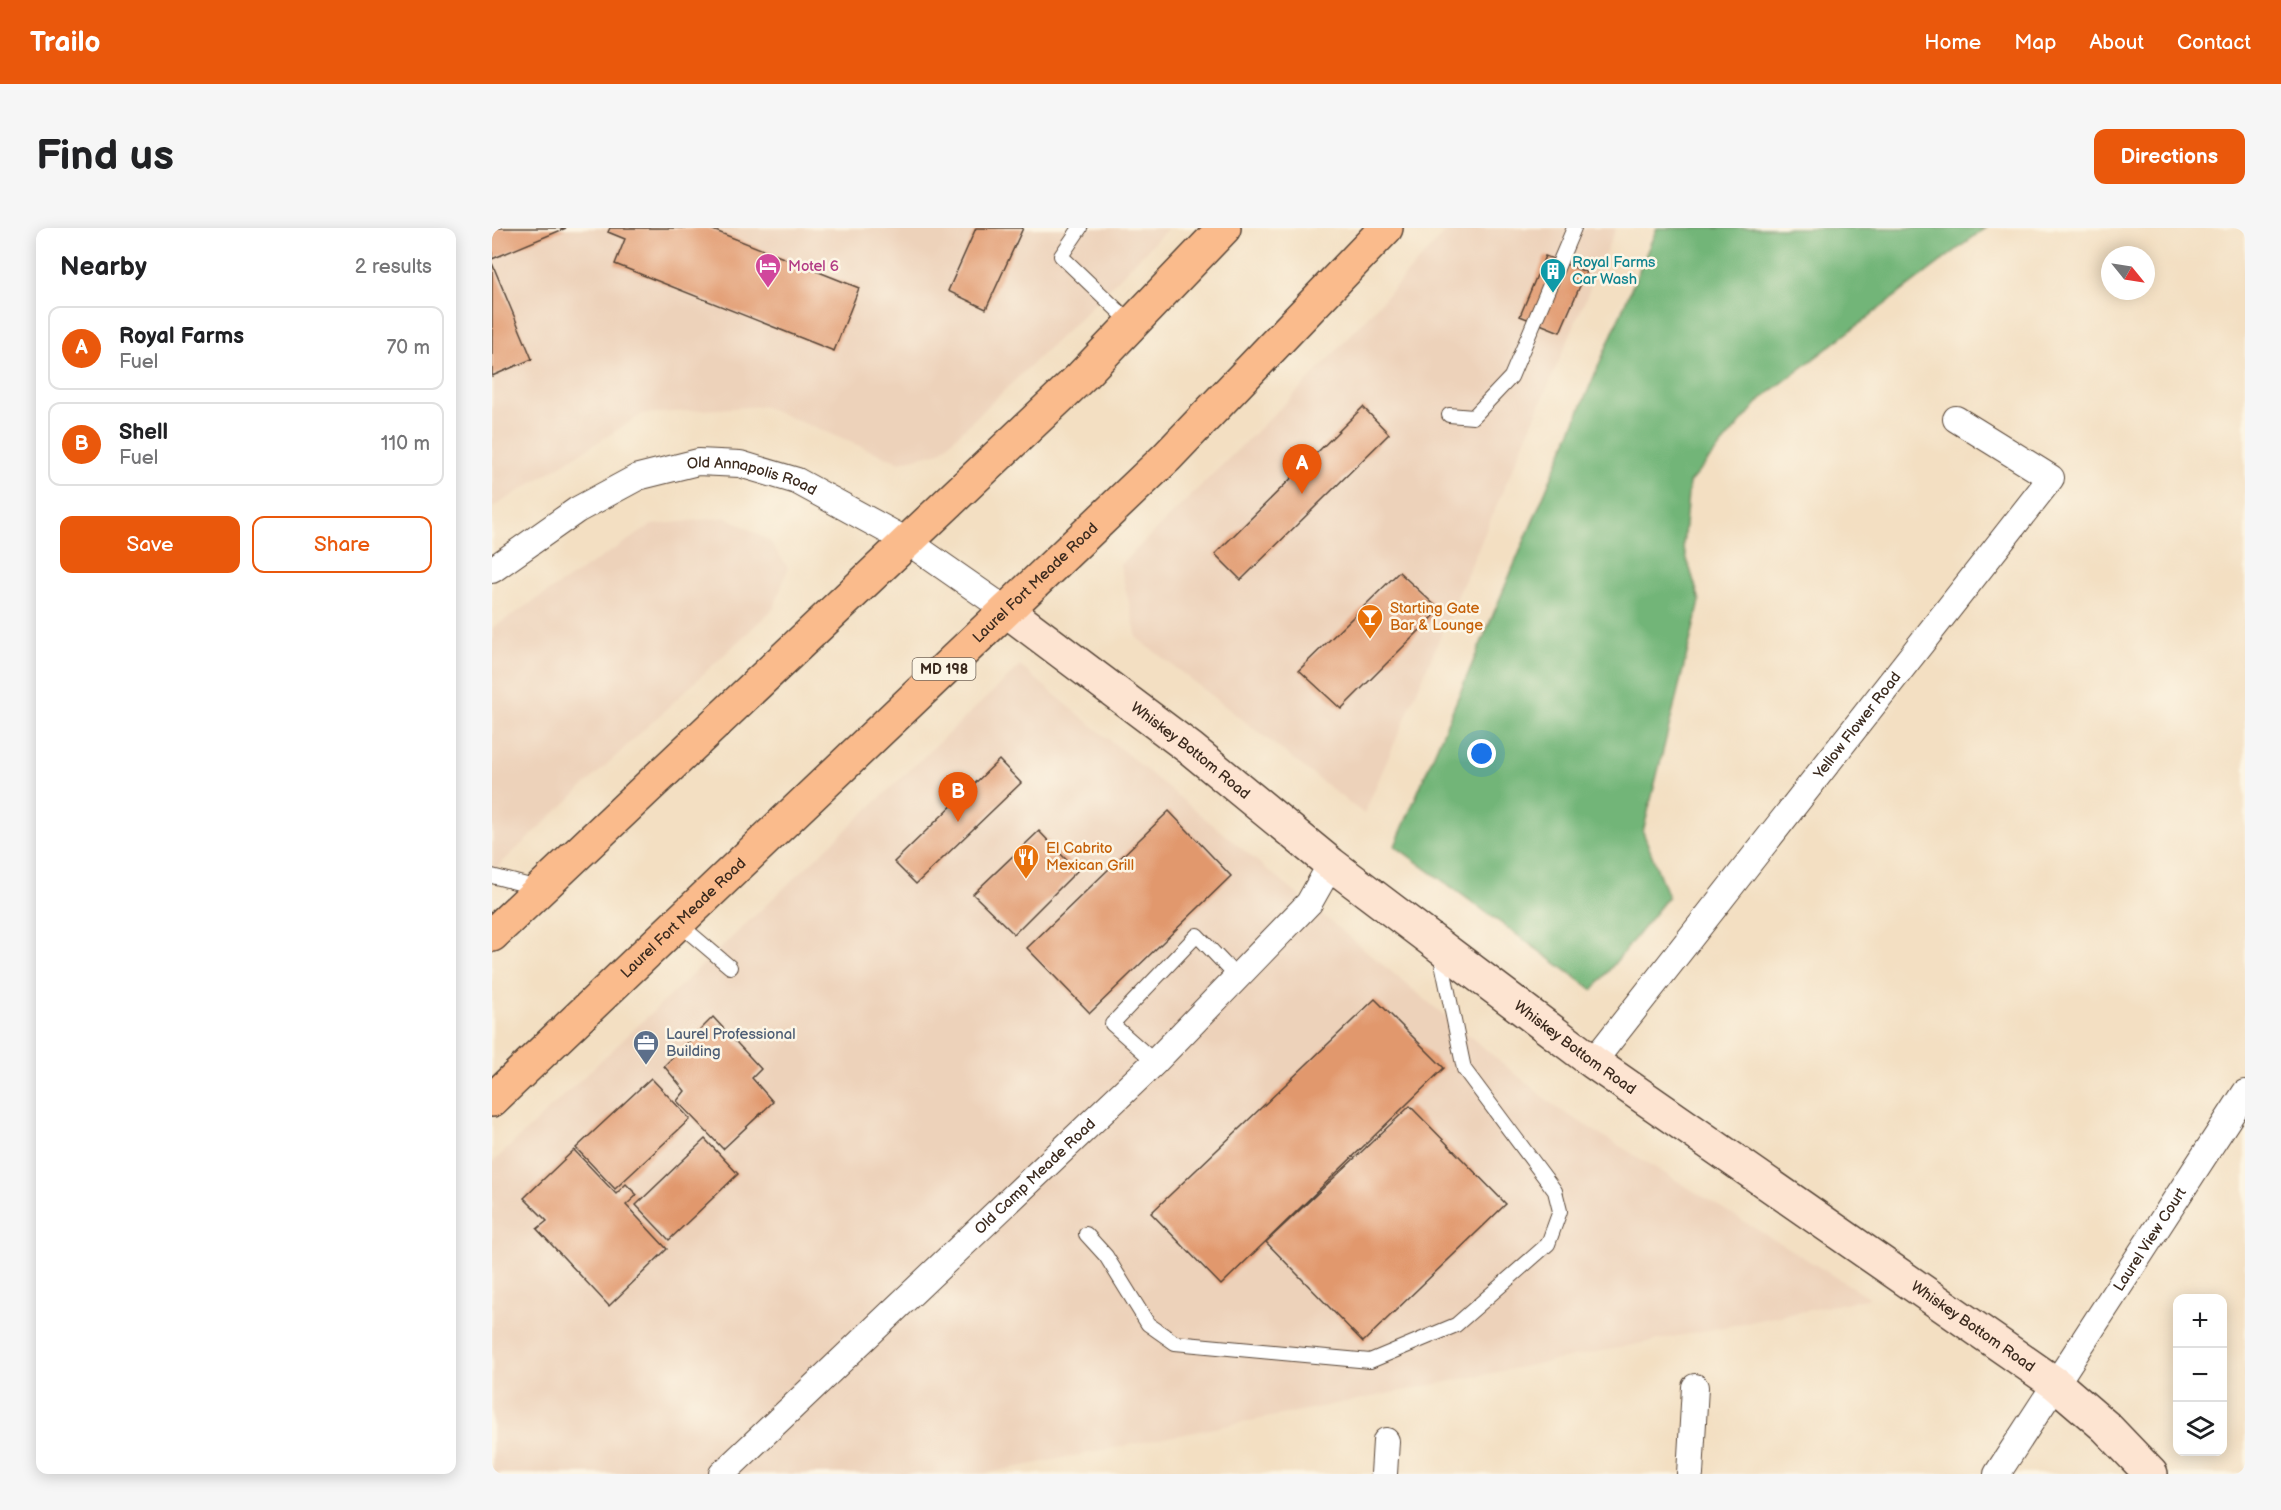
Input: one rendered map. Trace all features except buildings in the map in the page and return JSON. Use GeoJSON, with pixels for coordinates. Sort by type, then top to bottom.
{"type":"FeatureCollection","features":[{"type":"Feature","properties":{"kind":"main road"},"geometry":{"type":"LineString","coordinates":[[492,935],[1081,377],[1224,228]]}},
{"type":"Feature","properties":{"kind":"main road","name":"Laurel Fort Meade Road"},"geometry":{"type":"LineString","coordinates":[[492,1100],[1166,458],[1386,228]]}},
{"type":"Feature","properties":{"kind":"street","name":"Yellow Flower Road"},"geometry":{"type":"LineString","coordinates":[[1593,1062],[2051,478],[1956,419]]}},
{"type":"Feature","properties":{"kind":"street","name":"Old Annapolis Road"},"geometry":{"type":"LineString","coordinates":[[492,570],[577,510],[638,477],[698,462],[740,464],[797,481],[907,541],[1006,610]]}},
{"type":"Feature","properties":{"kind":"street","name":"Whiskey Bottom Road"},"geometry":{"type":"LineString","coordinates":[[1006,610],[1191,749],[1331,864],[1593,1062],[2056,1384],[2106,1427],[2151,1474]]}},
{"type":"Feature","properties":{"kind":"street","name":"Old Camp Meade Road"},"geometry":{"type":"LineString","coordinates":[[722,1474],[1155,1062],[1309,903],[1331,864]]}},
{"type":"Feature","properties":{"kind":"street","name":"Laurel View Court"},"geometry":{"type":"LineString","coordinates":[[1997,1474],[2245,1093]]}},
{"type":"Feature","properties":{"kind":"street"},"geometry":{"type":"LineString","coordinates":[[1690,1474],[1695,1387]]}},
{"type":"Feature","properties":{"kind":"street"},"geometry":{"type":"LineString","coordinates":[[1384,1474],[1386,1441]]}},
{"type":"Feature","properties":{"kind":"lane"},"geometry":{"type":"LineString","coordinates":[[1080,228],[1061,256],[1132,324]]}},
{"type":"Feature","properties":{"kind":"lane"},"geometry":{"type":"LineString","coordinates":[[1449,415],[1473,417],[1511,377],[1574,228]]}},
{"type":"Feature","properties":{"kind":"lane"},"geometry":{"type":"LineString","coordinates":[[492,876],[540,889]]}},
{"type":"Feature","properties":{"kind":"lane"},"geometry":{"type":"LineString","coordinates":[[678,923],[730,967]]}},
{"type":"Feature","properties":{"kind":"lane"},"geometry":{"type":"LineString","coordinates":[[1155,1062],[1112,1024],[1197,935],[1237,977]]}},
{"type":"Feature","properties":{"kind":"lane"},"geometry":{"type":"LineString","coordinates":[[1086,1234],[1106,1256],[1148,1324],[1175,1343],[1370,1361],[1456,1324],[1548,1244],[1560,1211],[1555,1191],[1464,1069],[1438,945]]}},
{"type":"Feature","properties":{"kind":"shaded area"},"geometry":{"type":"Polygon","coordinates":[[[492,228],[1168,228],[1080,318],[940,452],[899,462],[762,406],[643,414],[492,508],[492,228]]]}},
{"type":"Feature","properties":{"kind":"shaded area"},"geometry":{"type":"Polygon","coordinates":[[[1449,228],[1616,228],[1364,814],[1137,638],[1120,565],[1311,378],[1449,228]]]}},
{"type":"Feature","properties":{"kind":"shaded area"},"geometry":{"type":"Polygon","coordinates":[[[727,517],[770,541],[788,568],[774,608],[492,872],[492,628],[652,525],[727,517]]]}},
{"type":"Feature","properties":{"kind":"shaded area"},"geometry":{"type":"Polygon","coordinates":[[[1020,666],[1557,1108],[1870,1298],[983,1474],[492,1474],[492,1163],[1020,666]]]}},
{"type":"Feature","properties":{"kind":"green space"},"geometry":{"type":"Polygon","coordinates":[[[1657,228],[1985,228],[1761,399],[1689,483],[1683,546],[1700,601],[1643,832],[1668,897],[1593,990],[1395,846],[1657,228]]]}},
{"type":"Feature","properties":{"kind":"place","name":"Motel 6"},"geometry":{"type":"Point","coordinates":[768,289]}},
{"type":"Feature","properties":{"kind":"place","name":"Royal Farms Car Wash"},"geometry":{"type":"Point","coordinates":[1553,294]}},
{"type":"Feature","properties":{"kind":"place","name":"Royal Farms"},"geometry":{"type":"Point","coordinates":[1302,494]}},
{"type":"Feature","properties":{"kind":"place","name":"Starting Gate Bar & Lounge"},"geometry":{"type":"Point","coordinates":[1370,640]}},
{"type":"Feature","properties":{"kind":"place","name":"Shell"},"geometry":{"type":"Point","coordinates":[958,822]}},
{"type":"Feature","properties":{"kind":"place","name":"El Cabrito Mexican Grill"},"geometry":{"type":"Point","coordinates":[1026,880]}},
{"type":"Feature","properties":{"kind":"place","name":"Laurel Professional Building"},"geometry":{"type":"Point","coordinates":[646,1066]}}]}
